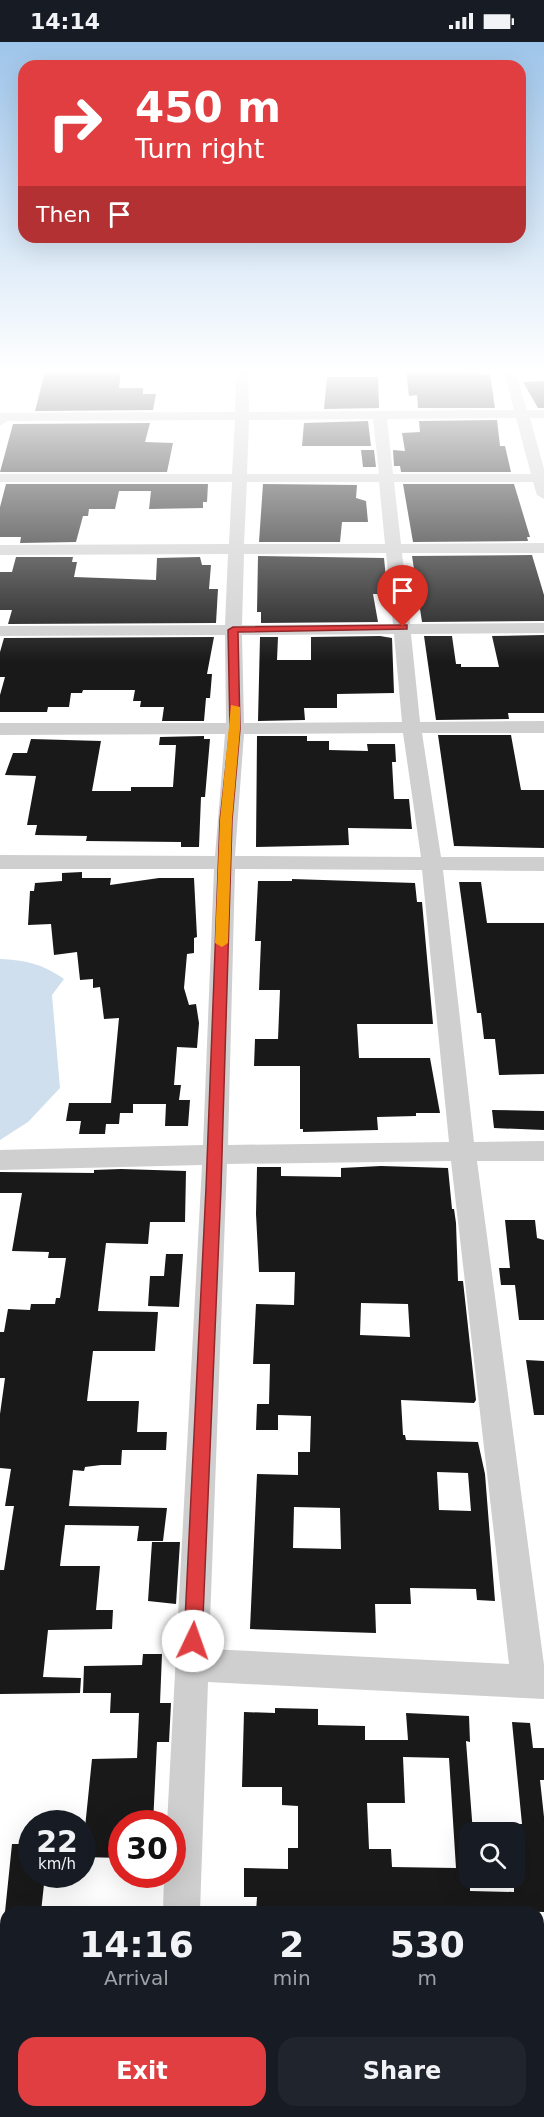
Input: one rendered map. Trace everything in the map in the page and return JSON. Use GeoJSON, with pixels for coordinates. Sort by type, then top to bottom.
{"type":"FeatureCollection","features":[{"type":"Feature","properties":{"kind":"street"},"geometry":{"type":"LineString","coordinates":[[181,1906],[215,1155],[224,864],[235,729],[233,630],[238,469]]}},
{"type":"Feature","properties":{"kind":"street"},"geometry":{"type":"LineString","coordinates":[[192,1665],[536,1682],[463,1152],[432,864],[412,728],[384,469]]}},
{"type":"Feature","properties":{"kind":"street"},"geometry":{"type":"LineString","coordinates":[[0,478],[385,476],[542,478],[544,495]]}},
{"type":"Feature","properties":{"kind":"street"},"geometry":{"type":"LineString","coordinates":[[0,550],[544,549]]}},
{"type":"Feature","properties":{"kind":"street"},"geometry":{"type":"LineString","coordinates":[[0,632],[403,627],[544,628]]}},
{"type":"Feature","properties":{"kind":"street"},"geometry":{"type":"LineString","coordinates":[[0,729],[544,727]]}},
{"type":"Feature","properties":{"kind":"street"},"geometry":{"type":"LineString","coordinates":[[0,862],[544,864]]}},
{"type":"Feature","properties":{"kind":"street"},"geometry":{"type":"LineString","coordinates":[[0,1160],[544,1151]]}},
{"type":"Feature","properties":{"kind":"water"},"geometry":{"type":"Polygon","coordinates":[[[0,959],[34,964],[64,979],[52,995],[60,1088],[28,1122],[0,1140],[0,959]]]}},
{"type":"Feature","properties":{"kind":"building"},"geometry":{"type":"Polygon","coordinates":[[[1,469],[168,469],[167,472],[0,472],[1,469]]]}},
{"type":"Feature","properties":{"kind":"building"},"geometry":{"type":"Polygon","coordinates":[[[400,469],[510,469],[511,472],[401,472],[400,469]]]}},
{"type":"Feature","properties":{"kind":"building"},"geometry":{"type":"Polygon","coordinates":[[[6,484],[208,484],[207,502],[203,502],[203,508],[149,509],[151,491],[119,491],[115,509],[89,509],[88,516],[83,516],[76,542],[20,543],[21,537],[0,537],[0,507],[6,484]]]}},
{"type":"Feature","properties":{"kind":"building"},"geometry":{"type":"Polygon","coordinates":[[[263,484],[357,485],[356,498],[366,501],[368,522],[342,522],[340,542],[259,542],[263,484]]]}},
{"type":"Feature","properties":{"kind":"building"},"geometry":{"type":"Polygon","coordinates":[[[403,484],[514,484],[530,537],[527,537],[528,541],[413,542],[403,484]]]}},
{"type":"Feature","properties":{"kind":"building"},"geometry":{"type":"Polygon","coordinates":[[[532,555],[544,595],[544,621],[422,622],[412,556],[532,555]]]}},
{"type":"Feature","properties":{"kind":"building"},"geometry":{"type":"Polygon","coordinates":[[[258,556],[384,558],[387,588],[378,588],[378,594],[373,594],[378,622],[261,623],[261,612],[257,612],[258,556]]]}},
{"type":"Feature","properties":{"kind":"building"},"geometry":{"type":"Polygon","coordinates":[[[16,557],[73,557],[72,562],[77,562],[74,577],[156,580],[157,558],[200,557],[202,565],[211,565],[209,589],[218,589],[216,623],[8,624],[12,610],[0,610],[0,572],[12,572],[16,557]]]}},
{"type":"Feature","properties":{"kind":"building"},"geometry":{"type":"Polygon","coordinates":[[[544,635],[544,713],[508,713],[509,719],[436,720],[424,636],[452,636],[456,664],[461,664],[461,667],[499,667],[492,636],[544,635]]]}},
{"type":"Feature","properties":{"kind":"building"},"geometry":{"type":"Polygon","coordinates":[[[380,636],[392,638],[394,693],[337,694],[337,708],[304,708],[305,720],[258,721],[260,637],[278,637],[277,660],[311,660],[311,637],[380,636]]]}},
{"type":"Feature","properties":{"kind":"building"},"geometry":{"type":"Polygon","coordinates":[[[214,637],[207,674],[212,674],[210,698],[206,698],[204,721],[162,721],[164,707],[140,707],[141,701],[133,701],[135,690],[83,690],[82,693],[71,693],[69,707],[48,707],[47,712],[0,712],[0,695],[5,677],[0,677],[0,652],[4,638],[214,637]]]}},
{"type":"Feature","properties":{"kind":"building"},"geometry":{"type":"Polygon","coordinates":[[[438,735],[511,735],[521,790],[544,790],[544,848],[454,846],[438,735]]]}},
{"type":"Feature","properties":{"kind":"building"},"geometry":{"type":"Polygon","coordinates":[[[204,736],[204,739],[210,739],[205,797],[201,797],[199,847],[181,847],[181,842],[86,841],[87,836],[35,835],[37,825],[27,825],[36,776],[5,775],[13,753],[27,753],[31,739],[101,741],[92,791],[131,791],[131,787],[173,787],[176,745],[159,745],[160,737],[204,736]]]}},
{"type":"Feature","properties":{"kind":"building"},"geometry":{"type":"Polygon","coordinates":[[[257,736],[307,736],[307,741],[329,741],[329,750],[368,751],[367,744],[395,744],[396,762],[392,762],[394,799],[409,799],[412,829],[348,828],[349,845],[256,847],[257,736]]]}},
{"type":"Feature","properties":{"kind":"building"},"geometry":{"type":"Polygon","coordinates":[[[82,872],[82,878],[111,878],[110,885],[159,878],[194,878],[197,937],[194,938],[194,953],[187,954],[184,988],[189,1005],[196,1004],[199,1023],[197,1048],[177,1047],[174,1085],[181,1085],[179,1100],[190,1100],[188,1126],[165,1126],[166,1104],[133,1104],[133,1113],[120,1113],[119,1124],[106,1124],[105,1134],[79,1134],[81,1121],[66,1121],[69,1103],[111,1103],[119,1018],[104,1019],[100,987],[93,988],[93,979],[80,980],[77,952],[54,955],[51,924],[28,925],[30,891],[34,891],[35,883],[62,881],[62,873],[82,872]]]}},
{"type":"Feature","properties":{"kind":"building"},"geometry":{"type":"Polygon","coordinates":[[[292,879],[415,883],[417,902],[422,902],[433,1024],[357,1024],[359,1058],[430,1058],[440,1113],[377,1117],[378,1130],[303,1132],[303,1129],[300,1129],[300,1066],[254,1066],[255,1039],[278,1039],[280,990],[259,990],[261,941],[255,941],[258,881],[292,881],[292,879]]]}},
{"type":"Feature","properties":{"kind":"building"},"geometry":{"type":"Polygon","coordinates":[[[459,882],[481,882],[487,923],[544,923],[544,1074],[499,1075],[495,1039],[484,1039],[481,1013],[477,1013],[459,882]]]}},
{"type":"Feature","properties":{"kind":"building"},"geometry":{"type":"Polygon","coordinates":[[[492,1110],[544,1111],[544,1130],[494,1128],[492,1110]]]}},
{"type":"Feature","properties":{"kind":"building"},"geometry":{"type":"Polygon","coordinates":[[[381,1166],[448,1168],[452,1209],[454,1209],[456,1223],[458,1281],[463,1281],[476,1400],[474,1403],[401,1400],[403,1435],[406,1440],[478,1442],[485,1474],[495,1601],[477,1600],[476,1589],[410,1588],[411,1604],[375,1604],[376,1633],[250,1629],[257,1474],[298,1475],[298,1452],[310,1452],[311,1416],[278,1415],[278,1430],[256,1430],[257,1404],[269,1404],[270,1364],[253,1364],[256,1304],[294,1305],[295,1272],[259,1272],[256,1214],[257,1167],[281,1167],[281,1176],[341,1177],[341,1168],[381,1166]],[[361,1303],[360,1335],[410,1337],[408,1304],[361,1303]],[[437,1472],[439,1510],[471,1511],[468,1473],[437,1472]],[[294,1507],[293,1548],[341,1549],[340,1508],[294,1507]]]}},
{"type":"Feature","properties":{"kind":"building"},"geometry":{"type":"Polygon","coordinates":[[[94,1170],[186,1171],[185,1222],[150,1222],[148,1244],[106,1243],[98,1311],[158,1312],[155,1351],[93,1351],[87,1401],[139,1401],[137,1432],[167,1432],[166,1450],[122,1450],[121,1465],[85,1467],[84,1471],[73,1470],[69,1506],[167,1508],[163,1541],[137,1541],[139,1526],[65,1525],[60,1566],[100,1566],[96,1610],[113,1610],[112,1629],[48,1630],[43,1677],[81,1678],[80,1693],[0,1694],[0,1570],[4,1570],[14,1506],[5,1506],[11,1469],[0,1468],[0,1414],[5,1378],[0,1378],[0,1332],[4,1332],[8,1309],[30,1310],[31,1304],[55,1304],[56,1298],[60,1298],[66,1258],[48,1258],[49,1252],[12,1251],[22,1193],[0,1193],[0,1172],[94,1173],[94,1170]]]}},
{"type":"Feature","properties":{"kind":"building"},"geometry":{"type":"Polygon","coordinates":[[[505,1220],[535,1220],[537,1238],[544,1240],[544,1320],[519,1320],[515,1285],[501,1285],[499,1268],[510,1268],[505,1220]]]}},
{"type":"Feature","properties":{"kind":"building"},"geometry":{"type":"Polygon","coordinates":[[[166,1254],[183,1254],[179,1307],[148,1306],[150,1276],[164,1276],[166,1254]]]}},
{"type":"Feature","properties":{"kind":"building"},"geometry":{"type":"Polygon","coordinates":[[[526,1360],[544,1361],[544,1415],[534,1415],[526,1360]]]}},
{"type":"Feature","properties":{"kind":"building"},"geometry":{"type":"Polygon","coordinates":[[[152,1542],[180,1542],[176,1604],[148,1601],[152,1542]]]}},
{"type":"Feature","properties":{"kind":"building"},"geometry":{"type":"Polygon","coordinates":[[[143,1654],[162,1654],[160,1703],[171,1703],[169,1742],[157,1742],[154,1810],[108,1810],[108,1858],[96,1857],[96,1810],[87,1810],[92,1759],[137,1758],[139,1713],[110,1713],[111,1693],[83,1693],[84,1666],[142,1665],[143,1654]]]}},
{"type":"Feature","properties":{"kind":"building"},"geometry":{"type":"Polygon","coordinates":[[[275,1708],[318,1709],[318,1725],[365,1726],[365,1740],[408,1740],[406,1713],[469,1716],[470,1742],[466,1741],[472,1822],[459,1822],[459,1888],[470,1888],[470,1891],[514,1892],[514,1888],[525,1888],[525,1822],[522,1822],[512,1722],[530,1723],[533,1748],[544,1748],[544,1780],[540,1780],[544,1817],[544,1906],[256,1906],[257,1897],[244,1897],[244,1868],[288,1869],[288,1848],[298,1848],[298,1806],[282,1805],[282,1787],[242,1787],[244,1712],[275,1713],[275,1708]],[[403,1757],[405,1803],[367,1803],[369,1849],[391,1849],[392,1867],[456,1868],[449,1758],[403,1757]]]}},
{"type":"Feature","properties":{"kind":"building"},"geometry":{"type":"Polygon","coordinates":[[[12,1844],[18,1844],[18,1888],[44,1888],[42,1906],[6,1906],[12,1844]]]}},
{"type":"Feature","properties":{"kind":"slow traffic"},"geometry":{"type":"LineString","coordinates":[[222,943],[226,820],[235,729],[234,707]]}},
{"type":"Feature","properties":{"kind":"route"},"geometry":{"type":"LineString","coordinates":[[193,1641],[214,1188],[226,820],[235,729],[233,630],[403,627]]}}]}
